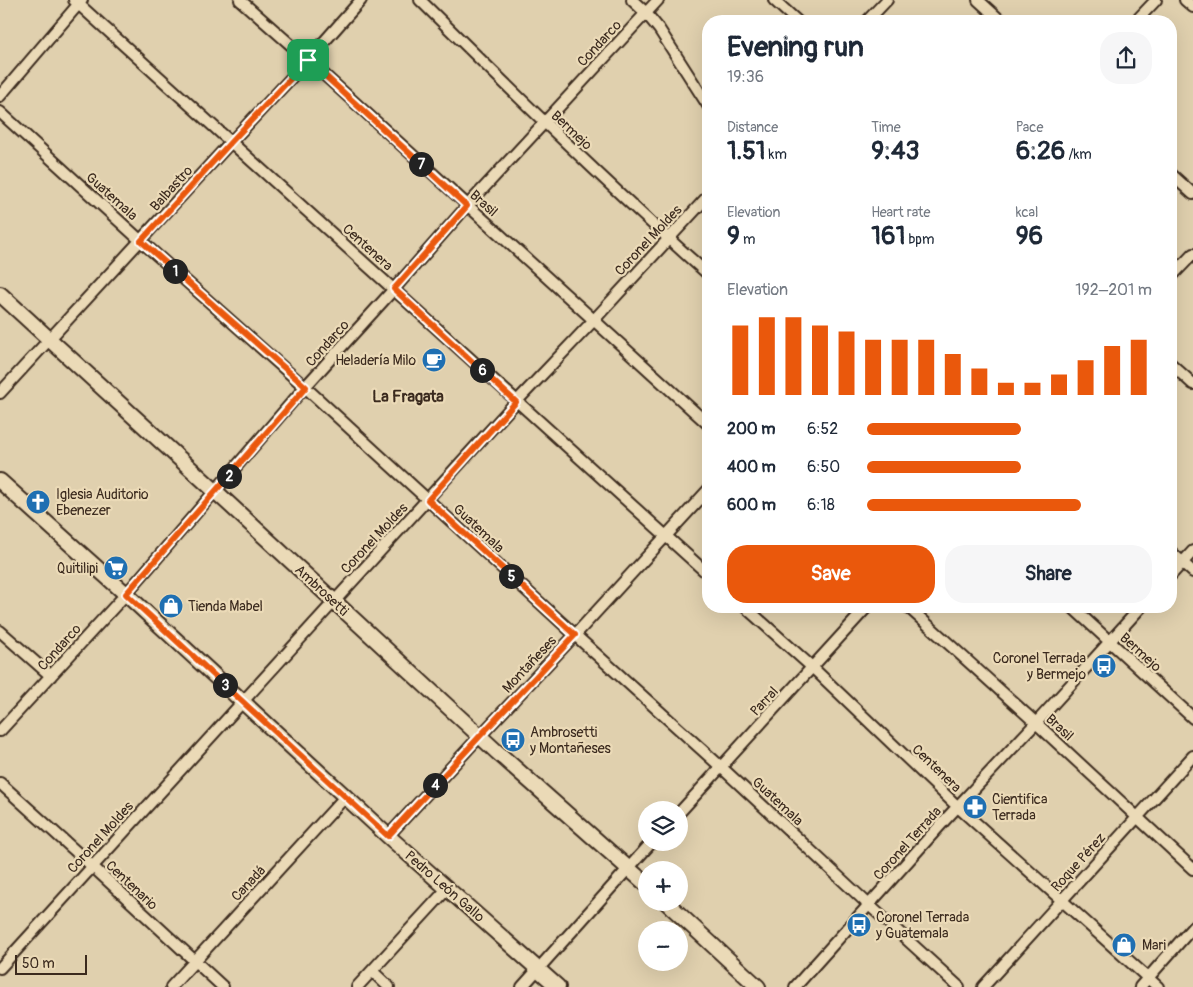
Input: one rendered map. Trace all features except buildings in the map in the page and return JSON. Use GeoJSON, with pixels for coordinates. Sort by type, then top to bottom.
{"type":"FeatureCollection","features":[{"type":"Feature","properties":{"kind":"street","name":"Brasil"},"geometry":{"type":"LineString","coordinates":[[240,0],[702,420]]}},
{"type":"Feature","properties":{"kind":"street","name":"Balbastro"},"geometry":{"type":"LineString","coordinates":[[0,393],[308,60],[361,0]]}},
{"type":"Feature","properties":{"kind":"street","name":"Bermejo"},"geometry":{"type":"LineString","coordinates":[[420,0],[544,122],[702,270]]}},
{"type":"Feature","properties":{"kind":"street"},"geometry":{"type":"LineString","coordinates":[[632,0],[659,29],[702,96]]}},
{"type":"Feature","properties":{"kind":"street","name":"Condarco"},"geometry":{"type":"LineString","coordinates":[[0,731],[126,594],[467,206],[658,0]]}},
{"type":"Feature","properties":{"kind":"street"},"geometry":{"type":"LineString","coordinates":[[774,0],[790,15]]}},
{"type":"Feature","properties":{"kind":"street"},"geometry":{"type":"LineString","coordinates":[[873,15],[887,0]]}},
{"type":"Feature","properties":{"kind":"street"},"geometry":{"type":"LineString","coordinates":[[978,0],[994,15]]}},
{"type":"Feature","properties":{"kind":"street"},"geometry":{"type":"LineString","coordinates":[[1142,15],[1156,0]]}},
{"type":"Feature","properties":{"kind":"street"},"geometry":{"type":"LineString","coordinates":[[1185,0],[1193,7]]}},
{"type":"Feature","properties":{"kind":"street"},"geometry":{"type":"LineString","coordinates":[[0,96],[78,1]]}},
{"type":"Feature","properties":{"kind":"street","name":"Centenera"},"geometry":{"type":"LineString","coordinates":[[78,1],[516,402],[702,569]]}},
{"type":"Feature","properties":{"kind":"street","name":"Guatemala"},"geometry":{"type":"LineString","coordinates":[[0,112],[141,241],[306,387],[959,987]]}},
{"type":"Feature","properties":{"kind":"street"},"geometry":{"type":"LineString","coordinates":[[1177,179],[1193,194]]}},
{"type":"Feature","properties":{"kind":"street","name":"Coronel Moldes"},"geometry":{"type":"LineString","coordinates":[[0,968],[516,402],[702,203]]}},
{"type":"Feature","properties":{"kind":"street"},"geometry":{"type":"LineString","coordinates":[[1177,271],[1193,254]]}},
{"type":"Feature","properties":{"kind":"street","name":"Ambrosetti"},"geometry":{"type":"LineString","coordinates":[[0,294],[480,736],[638,877]]}},
{"type":"Feature","properties":{"kind":"street"},"geometry":{"type":"LineString","coordinates":[[1177,369],[1193,384]]}},
{"type":"Feature","properties":{"kind":"street","name":"Pedro León Gallo"},"geometry":{"type":"LineString","coordinates":[[0,481],[126,594],[388,836],[558,987]]}},
{"type":"Feature","properties":{"kind":"street","name":"Montañeses"},"geometry":{"type":"LineString","coordinates":[[388,836],[702,496]]}},
{"type":"Feature","properties":{"kind":"street"},"geometry":{"type":"LineString","coordinates":[[1177,569],[1193,551]]}},
{"type":"Feature","properties":{"kind":"street"},"geometry":{"type":"LineString","coordinates":[[1177,558],[1193,572]]}},
{"type":"Feature","properties":{"kind":"street","name":"Centenera"},"geometry":{"type":"LineString","coordinates":[[752,613],[958,807],[1158,987]]}},
{"type":"Feature","properties":{"kind":"street","name":"Parral"},"geometry":{"type":"LineString","coordinates":[[688,803],[862,613]]}},
{"type":"Feature","properties":{"kind":"street","name":"Brasil"},"geometry":{"type":"LineString","coordinates":[[915,613],[1193,869]]}},
{"type":"Feature","properties":{"kind":"street","name":"Bermejo"},"geometry":{"type":"LineString","coordinates":[[1078,613],[1193,718]]}},
{"type":"Feature","properties":{"kind":"street","name":"Coronel Terrada"},"geometry":{"type":"LineString","coordinates":[[795,987],[1136,613]]}},
{"type":"Feature","properties":{"kind":"street"},"geometry":{"type":"LineString","coordinates":[[0,631],[51,676]]}},
{"type":"Feature","properties":{"kind":"street","name":"Roque Pérez"},"geometry":{"type":"LineString","coordinates":[[983,987],[1193,756]]}},
{"type":"Feature","properties":{"kind":"street","name":"Centenario"},"geometry":{"type":"LineString","coordinates":[[0,783],[223,987]]}},
{"type":"Feature","properties":{"kind":"street","name":"Canadá"},"geometry":{"type":"LineString","coordinates":[[171,987],[345,797]]}},
{"type":"Feature","properties":{"kind":"street"},"geometry":{"type":"LineString","coordinates":[[522,987],[644,851]]}},
{"type":"Feature","properties":{"kind":"street"},"geometry":{"type":"LineString","coordinates":[[357,987],[448,888]]}},
{"type":"Feature","properties":{"kind":"street"},"geometry":{"type":"LineString","coordinates":[[676,911],[758,987]]}},
{"type":"Feature","properties":{"kind":"street"},"geometry":{"type":"LineString","coordinates":[[1140,987],[1193,927]]}},
{"type":"Feature","properties":{"kind":"street"},"geometry":{"type":"LineString","coordinates":[[372,971],[390,987]]}},
{"type":"Feature","properties":{"kind":"place","name":"Heladería Milo"},"geometry":{"type":"Point","coordinates":[434,360]}},
{"type":"Feature","properties":{"kind":"place","name":"Iglesia Auditorio Ebenezer"},"geometry":{"type":"Point","coordinates":[38,502]}},
{"type":"Feature","properties":{"kind":"place","name":"Quitilipi"},"geometry":{"type":"Point","coordinates":[116,568]}},
{"type":"Feature","properties":{"kind":"place","name":"Tienda Mabel"},"geometry":{"type":"Point","coordinates":[171,606]}},
{"type":"Feature","properties":{"kind":"place","name":"Coronel Terrada y Bermejo"},"geometry":{"type":"Point","coordinates":[1104,666]}},
{"type":"Feature","properties":{"kind":"place","name":"Ambrosetti y Montañeses"},"geometry":{"type":"Point","coordinates":[513,740]}},
{"type":"Feature","properties":{"kind":"place","name":"Cientifica Terrada"},"geometry":{"type":"Point","coordinates":[975,807]}},
{"type":"Feature","properties":{"kind":"place","name":"Coronel Terrada y Guatemala"},"geometry":{"type":"Point","coordinates":[859,925]}},
{"type":"Feature","properties":{"kind":"place","name":"Mari"},"geometry":{"type":"Point","coordinates":[1124,945]}},
{"type":"Feature","properties":{"kind":"district","name":"La Fragata"},"geometry":{"type":"Point","coordinates":[408,396]}},
{"type":"Feature","properties":{"kind":"route"},"geometry":{"type":"LineString","coordinates":[[308,60],[467,206],[394,289],[516,402],[428,500],[575,635],[388,836],[126,594],[306,387],[141,241],[308,60]]}}]}
